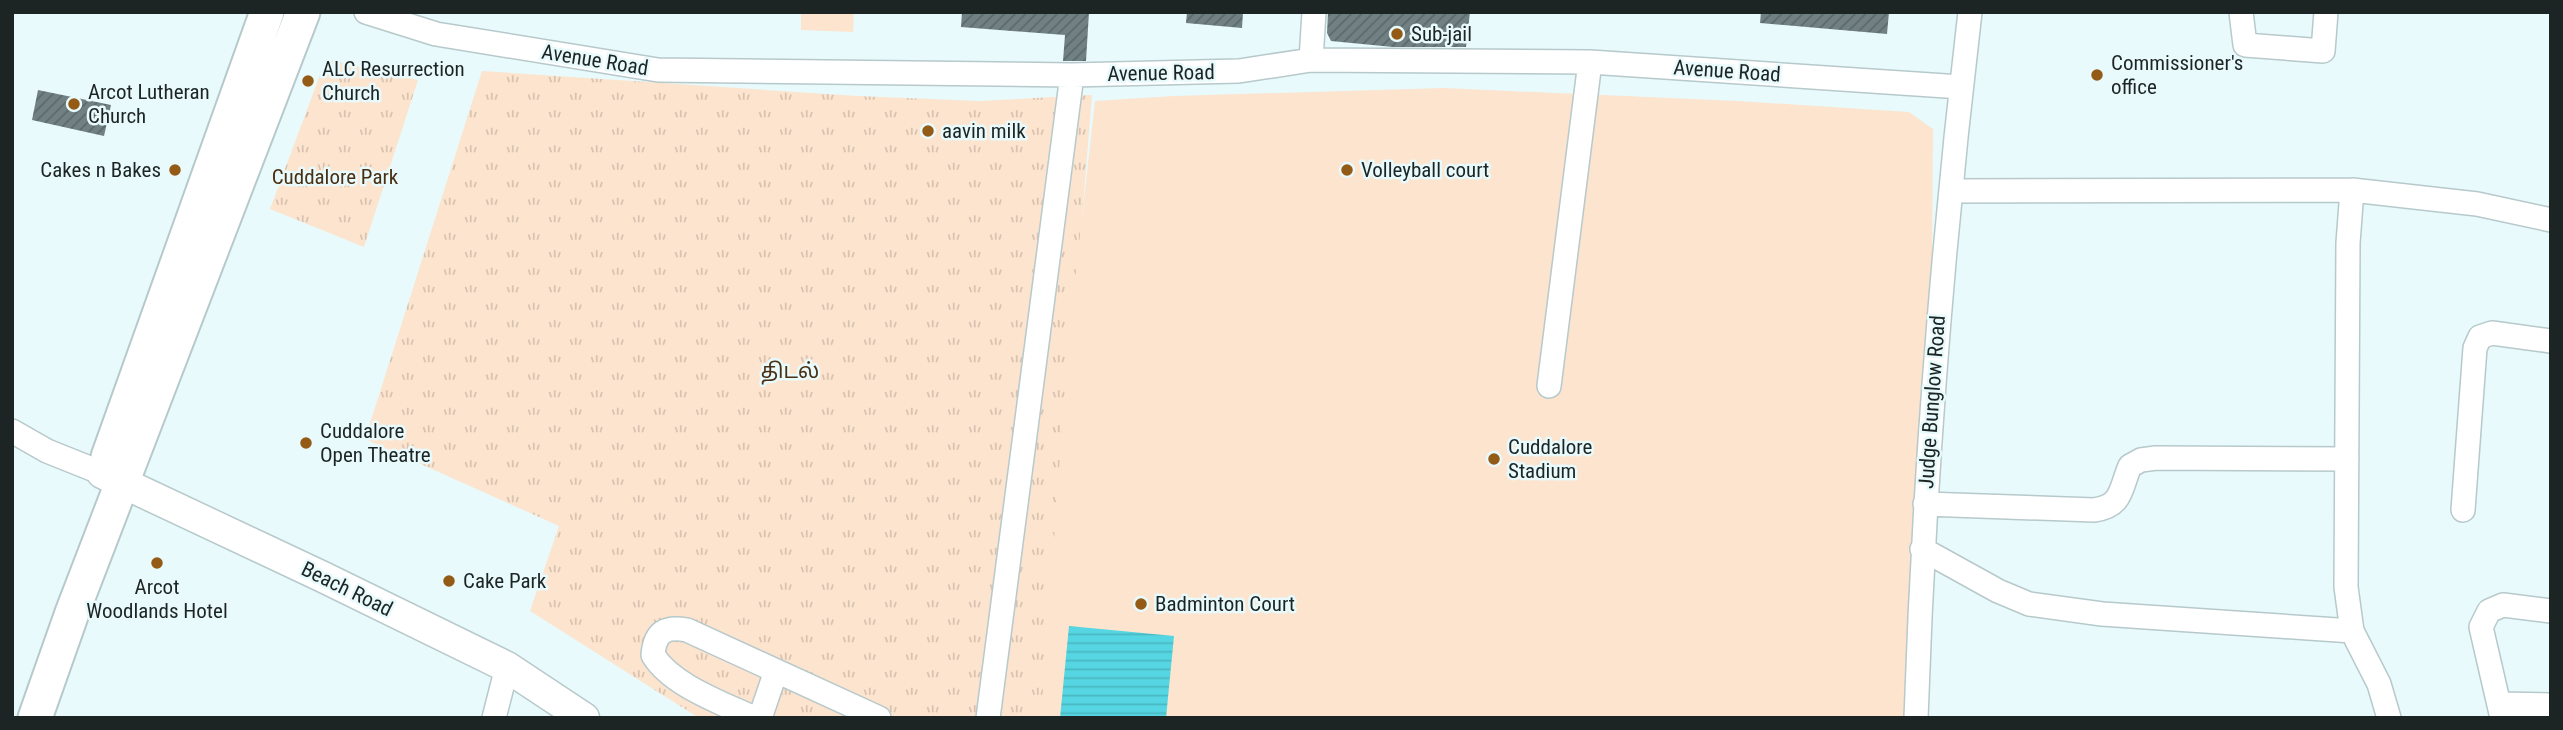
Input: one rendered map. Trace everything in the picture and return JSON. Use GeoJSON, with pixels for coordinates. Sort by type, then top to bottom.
{"type":"FeatureCollection","features":[{"type":"Feature","properties":{"kind":"highway"},"geometry":{"type":"LineString","coordinates":[[35,718],[72,613],[112,478],[267,12]]}},
{"type":"Feature","properties":{"kind":"highway"},"geometry":{"type":"LineString","coordinates":[[12,716],[303,12]]}},
{"type":"Feature","properties":{"kind":"main road","name":"Beach Road"},"geometry":{"type":"LineString","coordinates":[[112,478],[507,667],[584,718]]}},
{"type":"Feature","properties":{"kind":"street","name":"Avenue Road"},"geometry":{"type":"LineString","coordinates":[[366,12],[436,34],[658,70],[1072,75],[1238,71],[1311,60],[1590,62],[1961,87]]}},
{"type":"Feature","properties":{"kind":"street"},"geometry":{"type":"LineString","coordinates":[[1311,60],[1314,12]]}},
{"type":"Feature","properties":{"kind":"street","name":"Judge Bunglow Road"},"geometry":{"type":"LineString","coordinates":[[1916,718],[1922,550],[1942,275],[1970,12]]}},
{"type":"Feature","properties":{"kind":"street"},"geometry":{"type":"LineString","coordinates":[[2241,12],[2245,45],[2323,51],[2326,12]]}},
{"type":"Feature","properties":{"kind":"street"},"geometry":{"type":"LineString","coordinates":[[1549,386],[1590,62]]}},
{"type":"Feature","properties":{"kind":"street"},"geometry":{"type":"LineString","coordinates":[[988,718],[1072,75]]}},
{"type":"Feature","properties":{"kind":"street"},"geometry":{"type":"LineString","coordinates":[[2352,190],[2348,243],[2346,587],[2352,631],[2379,684],[2389,718]]}},
{"type":"Feature","properties":{"kind":"street"},"geometry":{"type":"LineString","coordinates":[[1951,191],[2352,190],[2477,204],[2551,220]]}},
{"type":"Feature","properties":{"kind":"street"},"geometry":{"type":"LineString","coordinates":[[2463,510],[2475,348],[2480,337],[2492,333],[2551,341]]}},
{"type":"Feature","properties":{"kind":"street"},"geometry":{"type":"LineString","coordinates":[[12,430],[47,451],[112,478]]}},
{"type":"Feature","properties":{"kind":"street"},"geometry":{"type":"LineString","coordinates":[[1925,504],[2094,510],[2106,508],[2118,499],[2130,466],[2141,460],[2347,459]]}},
{"type":"Feature","properties":{"kind":"street"},"geometry":{"type":"LineString","coordinates":[[1922,550],[1998,591],[2039,606],[2102,614],[2352,631]]}},
{"type":"Feature","properties":{"kind":"street"},"geometry":{"type":"LineString","coordinates":[[2551,611],[2503,605],[2489,611],[2481,627],[2500,711],[2551,705]]}},
{"type":"Feature","properties":{"kind":"street"},"geometry":{"type":"LineString","coordinates":[[754,718],[669,674],[653,655],[658,636],[675,628],[687,630],[879,718]]}},
{"type":"Feature","properties":{"kind":"street"},"geometry":{"type":"LineString","coordinates":[[494,718],[507,667]]}},
{"type":"Feature","properties":{"kind":"street"},"geometry":{"type":"LineString","coordinates":[[760,718],[776,671]]}},
{"type":"Feature","properties":{"kind":"green space"},"geometry":{"type":"Polygon","coordinates":[[[801,12],[854,12],[853,32],[801,30],[801,12]]]}},
{"type":"Feature","properties":{"kind":"green space","name":"Cuddalore Park"},"geometry":{"type":"Polygon","coordinates":[[[326,59],[418,80],[364,247],[270,209],[326,59]]]}},
{"type":"Feature","properties":{"kind":"green space","name":"திடல்"},"geometry":{"type":"Polygon","coordinates":[[[482,71],[857,96],[980,101],[1092,95],[1041,718],[699,718],[530,611],[559,526],[365,439],[482,71]]]}},
{"type":"Feature","properties":{"kind":"green space","name":"Cuddalore Stadium"},"geometry":{"type":"Polygon","coordinates":[[[1444,88],[1737,101],[1909,112],[1933,129],[1931,387],[1910,718],[1041,718],[1069,334],[1095,101],[1444,88]]]}},
{"type":"Feature","properties":{"kind":"water"},"geometry":{"type":"Polygon","coordinates":[[[1069,626],[1174,636],[1166,718],[1060,718],[1069,626]]]}},
{"type":"Feature","properties":{"kind":"building"},"geometry":{"type":"Polygon","coordinates":[[[962,12],[1089,12],[1086,61],[1063,61],[1065,35],[961,27],[962,12]]]}},
{"type":"Feature","properties":{"kind":"building"},"geometry":{"type":"Polygon","coordinates":[[[1187,12],[1243,12],[1242,28],[1186,23],[1187,12]]]}},
{"type":"Feature","properties":{"kind":"building","name":"Sub-jail"},"geometry":{"type":"Polygon","coordinates":[[[1328,12],[1470,12],[1466,47],[1393,47],[1331,41],[1327,33],[1328,12]]]}},
{"type":"Feature","properties":{"kind":"building"},"geometry":{"type":"Polygon","coordinates":[[[1761,12],[1889,12],[1887,34],[1760,23],[1761,12]]]}},
{"type":"Feature","properties":{"kind":"building"},"geometry":{"type":"Polygon","coordinates":[[[38,90],[111,105],[104,136],[32,120],[38,90]]]}},
{"type":"Feature","properties":{"kind":"place","name":"Sub-jail"},"geometry":{"type":"Point","coordinates":[1397,34]}},
{"type":"Feature","properties":{"kind":"place","name":"Commissioner's office"},"geometry":{"type":"Point","coordinates":[2097,75]}},
{"type":"Feature","properties":{"kind":"place","name":"ALC Resurrection Church"},"geometry":{"type":"Point","coordinates":[308,81]}},
{"type":"Feature","properties":{"kind":"place","name":"Arcot Lutheran Church"},"geometry":{"type":"Point","coordinates":[74,104]}},
{"type":"Feature","properties":{"kind":"place","name":"aavin milk"},"geometry":{"type":"Point","coordinates":[928,131]}},
{"type":"Feature","properties":{"kind":"place","name":"Cakes n Bakes"},"geometry":{"type":"Point","coordinates":[175,170]}},
{"type":"Feature","properties":{"kind":"place","name":"Volleyball court"},"geometry":{"type":"Point","coordinates":[1347,170]}},
{"type":"Feature","properties":{"kind":"place","name":"Cuddalore Open Theatre"},"geometry":{"type":"Point","coordinates":[306,443]}},
{"type":"Feature","properties":{"kind":"place","name":"Cuddalore Stadium"},"geometry":{"type":"Point","coordinates":[1494,459]}},
{"type":"Feature","properties":{"kind":"place","name":"Arcot Woodlands Hotel"},"geometry":{"type":"Point","coordinates":[157,563]}},
{"type":"Feature","properties":{"kind":"place","name":"Cake Park"},"geometry":{"type":"Point","coordinates":[449,581]}},
{"type":"Feature","properties":{"kind":"place","name":"Badminton Court"},"geometry":{"type":"Point","coordinates":[1141,604]}}]}
